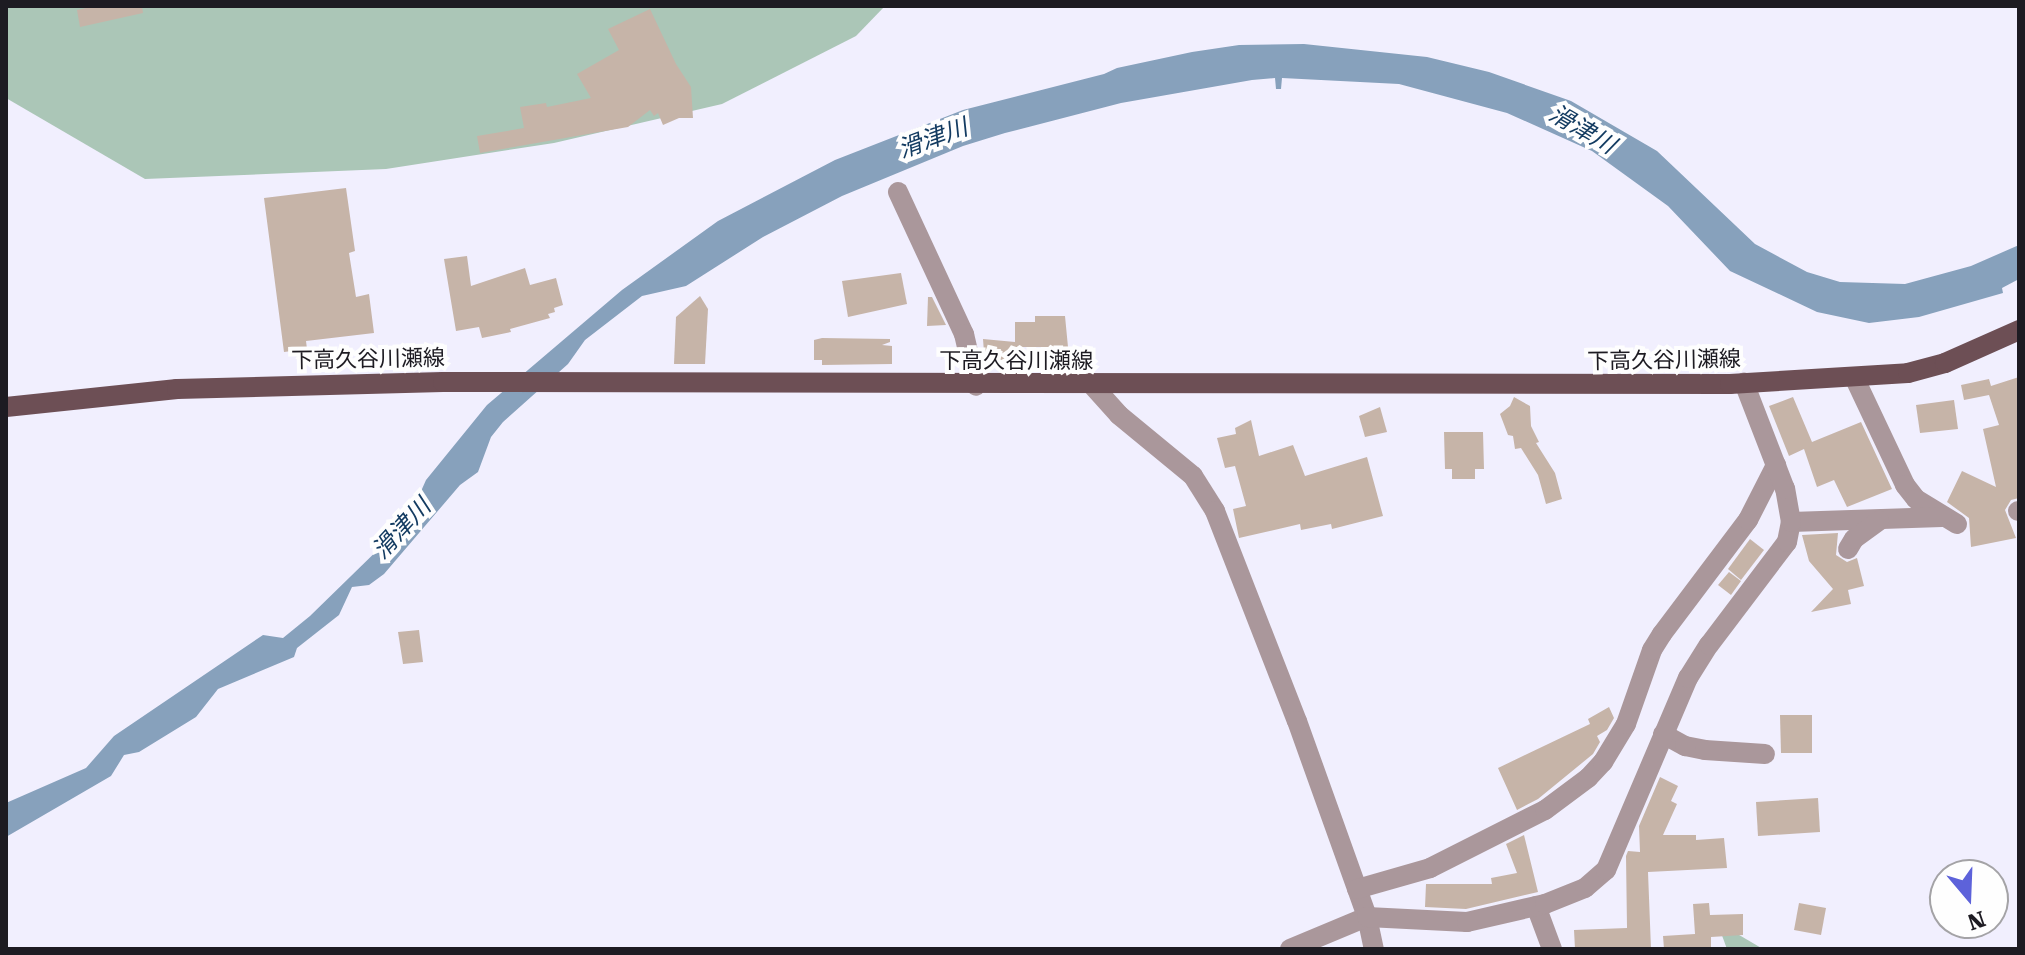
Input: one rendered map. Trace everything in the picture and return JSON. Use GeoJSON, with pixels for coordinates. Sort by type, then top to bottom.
{"type":"FeatureCollection","features":[{"type":"Feature","properties":{"kind":"main road","name":"下高久谷川瀬線"},"geometry":{"type":"LineString","coordinates":[[6,407],[177,389],[443,382],[1093,386],[1744,383],[1855,379],[1908,373],[1945,363],[2019,330]]}},
{"type":"Feature","properties":{"kind":"street"},"geometry":{"type":"LineString","coordinates":[[898,192],[964,334],[976,386]]}},
{"type":"Feature","properties":{"kind":"street"},"geometry":{"type":"LineString","coordinates":[[1791,522],[1882,518],[1950,521],[1916,499],[1905,485],[1855,379]]}},
{"type":"Feature","properties":{"kind":"street"},"geometry":{"type":"LineString","coordinates":[[1290,949],[1367,917],[1467,922],[1536,906],[1585,888],[1606,870],[1688,678],[1709,645],[1787,542],[1791,522],[1776,465],[1744,383]]}},
{"type":"Feature","properties":{"kind":"street"},"geometry":{"type":"LineString","coordinates":[[1093,386],[1119,415],[1193,476],[1215,511],[1297,721],[1367,917],[1374,949]]}},
{"type":"Feature","properties":{"kind":"street"},"geometry":{"type":"LineString","coordinates":[[1357,889],[1430,868],[1545,810],[1588,778],[1603,762],[1626,724],[1652,650],[1748,520],[1776,465]]}},
{"type":"Feature","properties":{"kind":"street"},"geometry":{"type":"LineString","coordinates":[[1848,549],[1854,539],[1882,518]]}},
{"type":"Feature","properties":{"kind":"street"},"geometry":{"type":"LineString","coordinates":[[1663,734],[1685,746],[1705,750],[1765,754]]}},
{"type":"Feature","properties":{"kind":"street"},"geometry":{"type":"LineString","coordinates":[[1536,906],[1552,949]]}},
{"type":"Feature","properties":{"kind":"green space"},"geometry":{"type":"Polygon","coordinates":[[[6,6],[885,6],[856,36],[722,104],[554,143],[386,169],[145,179],[6,98],[6,6]]]}},
{"type":"Feature","properties":{"kind":"green space"},"geometry":{"type":"Polygon","coordinates":[[[1717,922],[1763,949],[1727,949],[1717,922]]]}},
{"type":"Feature","properties":{"kind":"water","name":"滑津川"},"geometry":{"type":"Polygon","coordinates":[[[1304,44],[1427,57],[1489,72],[1571,101],[1657,151],[1755,244],[1807,272],[1840,282],[1905,284],[1971,266],[2019,245],[2019,279],[2002,288],[2003,293],[1919,317],[1869,323],[1817,312],[1730,271],[1668,206],[1592,151],[1507,113],[1399,84],[1282,78],[1281,89],[1276,89],[1275,78],[1252,80],[1121,103],[1005,133],[963,146],[842,196],[763,237],[686,286],[642,296],[585,340],[568,364],[503,422],[491,437],[478,472],[460,485],[384,574],[369,585],[352,587],[339,615],[297,648],[294,657],[218,689],[196,717],[139,752],[124,755],[111,776],[6,837],[6,803],[86,768],[114,736],[263,635],[283,638],[310,616],[391,537],[414,507],[426,480],[487,405],[622,290],[718,221],[835,160],[963,110],[1117,68],[1192,52],[1239,45],[1304,44]]]}},
{"type":"Feature","properties":{"kind":"building"},"geometry":{"type":"Polygon","coordinates":[[[95,6],[142,6],[143,13],[80,27],[77,10],[95,6]]]}},
{"type":"Feature","properties":{"kind":"building"},"geometry":{"type":"Polygon","coordinates":[[[650,9],[676,64],[691,87],[693,118],[679,118],[663,125],[658,113],[654,116],[650,110],[628,127],[480,153],[477,136],[524,128],[520,107],[546,103],[547,107],[591,98],[577,74],[619,50],[608,29],[650,9]]]}},
{"type":"Feature","properties":{"kind":"building"},"geometry":{"type":"Polygon","coordinates":[[[346,188],[355,251],[349,253],[356,297],[369,294],[374,333],[306,341],[307,349],[284,352],[264,198],[346,188]]]}},
{"type":"Feature","properties":{"kind":"building"},"geometry":{"type":"Polygon","coordinates":[[[467,256],[471,286],[525,268],[530,285],[556,278],[563,305],[548,314],[550,318],[510,329],[511,332],[482,338],[479,327],[456,331],[444,259],[467,256]]]}},
{"type":"Feature","properties":{"kind":"building"},"geometry":{"type":"Polygon","coordinates":[[[901,273],[907,304],[848,317],[842,281],[901,273]]]}},
{"type":"Feature","properties":{"kind":"building"},"geometry":{"type":"Polygon","coordinates":[[[700,296],[708,309],[705,364],[674,364],[676,317],[700,296]]]}},
{"type":"Feature","properties":{"kind":"building"},"geometry":{"type":"Polygon","coordinates":[[[928,297],[932,297],[946,325],[927,326],[928,297]]]}},
{"type":"Feature","properties":{"kind":"building"},"geometry":{"type":"Polygon","coordinates":[[[1035,316],[1065,316],[1068,347],[1021,347],[1020,366],[985,366],[983,339],[1015,342],[1015,322],[1035,322],[1035,316]]]}},
{"type":"Feature","properties":{"kind":"building"},"geometry":{"type":"Polygon","coordinates":[[[890,339],[882,345],[892,346],[892,364],[822,365],[822,360],[814,360],[814,340],[890,339]]]}},
{"type":"Feature","properties":{"kind":"building"},"geometry":{"type":"Polygon","coordinates":[[[2019,377],[2019,498],[2011,500],[2005,510],[2016,538],[1971,547],[1969,518],[1947,502],[1962,471],[1996,487],[1983,429],[1999,425],[1989,395],[1964,400],[1961,385],[1989,379],[1991,386],[2019,377]]]}},
{"type":"Feature","properties":{"kind":"building"},"geometry":{"type":"Polygon","coordinates":[[[1514,397],[1530,406],[1531,426],[1539,442],[1536,443],[1555,473],[1562,499],[1546,504],[1538,475],[1521,448],[1515,449],[1513,436],[1508,435],[1500,414],[1510,406],[1514,397]]]}},
{"type":"Feature","properties":{"kind":"building"},"geometry":{"type":"Polygon","coordinates":[[[1793,397],[1812,442],[1861,422],[1892,489],[1847,507],[1834,480],[1817,487],[1804,449],[1789,456],[1769,406],[1793,397]]]}},
{"type":"Feature","properties":{"kind":"building"},"geometry":{"type":"Polygon","coordinates":[[[1954,400],[1958,429],[1920,433],[1916,405],[1954,400]]]}},
{"type":"Feature","properties":{"kind":"building"},"geometry":{"type":"Polygon","coordinates":[[[1380,407],[1387,432],[1365,437],[1359,416],[1380,407]]]}},
{"type":"Feature","properties":{"kind":"building"},"geometry":{"type":"Polygon","coordinates":[[[1251,420],[1259,456],[1293,445],[1305,476],[1367,457],[1383,516],[1332,529],[1331,524],[1301,530],[1300,524],[1239,538],[1233,509],[1246,506],[1235,466],[1225,468],[1217,438],[1236,434],[1235,428],[1251,420]]]}},
{"type":"Feature","properties":{"kind":"building"},"geometry":{"type":"Polygon","coordinates":[[[1444,432],[1483,432],[1484,469],[1475,469],[1475,479],[1452,479],[1452,469],[1445,469],[1444,432]]]}},
{"type":"Feature","properties":{"kind":"building"},"geometry":{"type":"Polygon","coordinates":[[[1838,533],[1836,555],[1847,562],[1857,558],[1864,586],[1848,590],[1851,604],[1811,612],[1833,589],[1809,561],[1802,535],[1838,533]]]}},
{"type":"Feature","properties":{"kind":"building"},"geometry":{"type":"Polygon","coordinates":[[[1750,539],[1764,550],[1741,580],[1728,569],[1750,539]]]}},
{"type":"Feature","properties":{"kind":"building"},"geometry":{"type":"Polygon","coordinates":[[[1729,572],[1741,581],[1731,595],[1718,585],[1729,572]]]}},
{"type":"Feature","properties":{"kind":"building"},"geometry":{"type":"Polygon","coordinates":[[[419,630],[423,662],[403,664],[398,632],[419,630]]]}},
{"type":"Feature","properties":{"kind":"building"},"geometry":{"type":"Polygon","coordinates":[[[1609,707],[1614,718],[1607,730],[1597,736],[1600,742],[1593,754],[1538,799],[1517,810],[1498,768],[1590,724],[1588,719],[1609,707]]]}},
{"type":"Feature","properties":{"kind":"building"},"geometry":{"type":"Polygon","coordinates":[[[1780,715],[1812,715],[1812,753],[1781,753],[1780,715]]]}},
{"type":"Feature","properties":{"kind":"building"},"geometry":{"type":"Polygon","coordinates":[[[1660,777],[1678,786],[1671,801],[1677,804],[1663,835],[1696,835],[1696,840],[1724,838],[1727,868],[1648,872],[1651,949],[1575,949],[1574,930],[1627,928],[1626,856],[1628,851],[1640,852],[1639,826],[1660,777]]]}},
{"type":"Feature","properties":{"kind":"building"},"geometry":{"type":"Polygon","coordinates":[[[1818,798],[1820,832],[1758,836],[1756,802],[1818,798]]]}},
{"type":"Feature","properties":{"kind":"building"},"geometry":{"type":"Polygon","coordinates":[[[1524,835],[1538,892],[1466,909],[1425,907],[1426,884],[1492,884],[1491,878],[1517,873],[1506,844],[1524,835]]]}},
{"type":"Feature","properties":{"kind":"building"},"geometry":{"type":"Polygon","coordinates":[[[1709,903],[1710,915],[1743,914],[1743,935],[1711,937],[1711,949],[1664,949],[1663,936],[1695,934],[1693,904],[1709,903]]]}},
{"type":"Feature","properties":{"kind":"building"},"geometry":{"type":"Polygon","coordinates":[[[1799,903],[1826,908],[1821,935],[1794,930],[1799,903]]]}}]}
